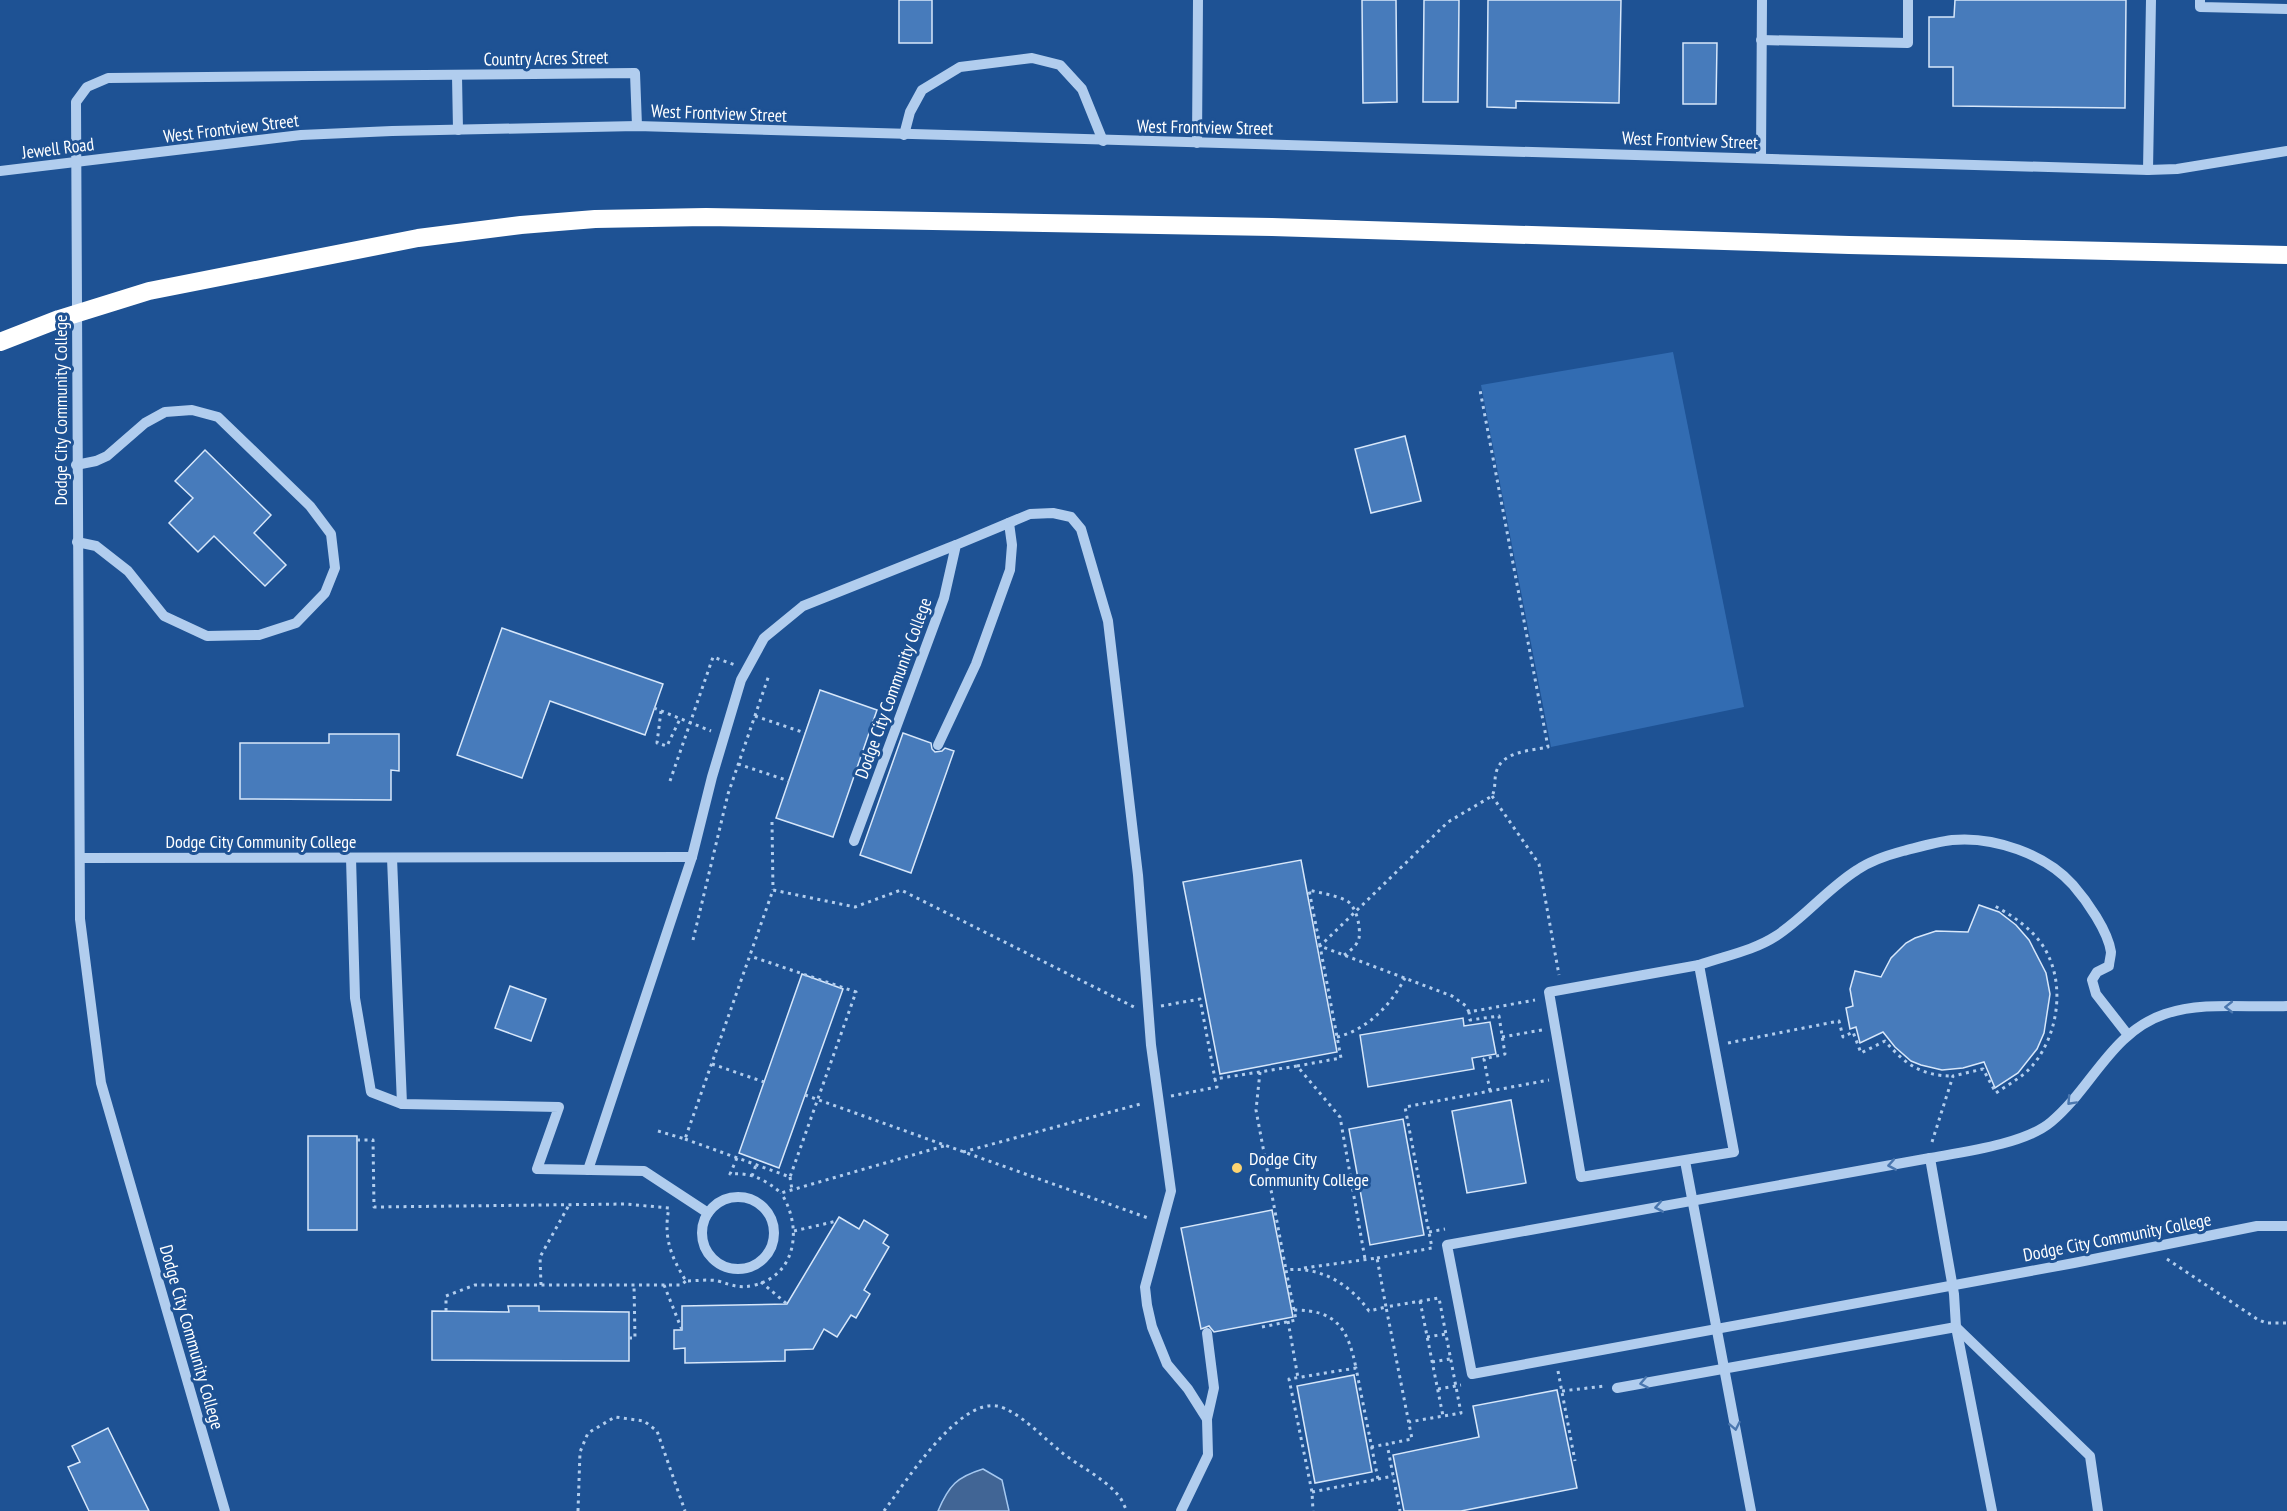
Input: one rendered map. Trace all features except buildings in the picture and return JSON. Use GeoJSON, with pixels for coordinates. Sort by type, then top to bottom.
{"type":"FeatureCollection","features":[{"type":"Feature","properties":{"kind":"highway"},"geometry":{"type":"LineString","coordinates":[[0,342],[76,314],[149,291],[418,238],[521,225],[606,219],[706,217],[1260,226],[1849,245],[2287,255]]}},
{"type":"Feature","properties":{"kind":"street"},"geometry":{"type":"LineString","coordinates":[[1197,143],[1198,0]]}},
{"type":"Feature","properties":{"kind":"street"},"geometry":{"type":"LineString","coordinates":[[1761,158],[1762,0]]}},
{"type":"Feature","properties":{"kind":"street"},"geometry":{"type":"LineString","coordinates":[[1761,40],[1908,43],[1908,0]]}},
{"type":"Feature","properties":{"kind":"street"},"geometry":{"type":"LineString","coordinates":[[2148,170],[2151,0]]}},
{"type":"Feature","properties":{"kind":"street"},"geometry":{"type":"LineString","coordinates":[[2200,0],[2199,7],[2287,9]]}},
{"type":"Feature","properties":{"kind":"street"},"geometry":{"type":"LineString","coordinates":[[904,135],[910,112],[922,90],[960,67],[1032,58],[1060,64],[1082,89],[1103,141]]}},
{"type":"Feature","properties":{"kind":"street","name":"Country Acres Street"},"geometry":{"type":"LineString","coordinates":[[77,162],[76,102],[87,87],[108,78],[635,73],[637,126]]}},
{"type":"Feature","properties":{"kind":"street"},"geometry":{"type":"LineString","coordinates":[[457,76],[458,129]]}},
{"type":"Feature","properties":{"kind":"street","name":"West Frontview Street"},"geometry":{"type":"LineString","coordinates":[[121,157],[301,135],[637,126],[2148,170],[2177,170],[2287,151]]}},
{"type":"Feature","properties":{"kind":"street","name":"Jewell Road"},"geometry":{"type":"LineString","coordinates":[[0,171],[121,157]]}},
{"type":"Feature","properties":{"kind":"street","name":"Dodge City Community College"},"geometry":{"type":"LineString","coordinates":[[77,162],[76,465],[80,919],[101,1083],[225,1511]]}},
{"type":"Feature","properties":{"kind":"street"},"geometry":{"type":"LineString","coordinates":[[76,465],[108,456],[145,423],[165,412],[192,410],[218,417],[310,506],[331,534],[335,568],[325,593],[296,624],[259,635],[207,636],[164,616],[128,571],[96,546],[77,542]]}},
{"type":"Feature","properties":{"kind":"street"},"geometry":{"type":"LineString","coordinates":[[588,1170],[692,857],[741,680],[764,638],[803,606],[1030,514],[1053,513],[1071,517],[1081,529],[1108,621],[1138,875],[1148,1008],[1158,1099],[1171,1191],[1144,1287],[1152,1327],[1167,1364],[1188,1389],[1207,1419]]}},
{"type":"Feature","properties":{"kind":"street"},"geometry":{"type":"LineString","coordinates":[[938,745],[976,664],[1010,570],[1012,545],[1009,523]]}},
{"type":"Feature","properties":{"kind":"street","name":"Dodge City Community College"},"geometry":{"type":"LineString","coordinates":[[854,841],[944,598],[956,545]]}},
{"type":"Feature","properties":{"kind":"street"},"geometry":{"type":"LineString","coordinates":[[1699,965],[1734,1152],[1581,1177],[1549,992],[1699,965],[1745,951],[1776,936],[1832,887],[1859,868],[1890,855],[1922,846],[1953,840],[1983,840],[2016,849],[2042,860],[2065,876],[2082,895],[2101,926],[2111,953],[2109,966],[2097,972],[2092,980],[2096,994],[2128,1035]]}},
{"type":"Feature","properties":{"kind":"street","name":"Dodge City Community College"},"geometry":{"type":"LineString","coordinates":[[80,858],[692,857]]}},
{"type":"Feature","properties":{"kind":"street"},"geometry":{"type":"LineString","coordinates":[[351,858],[355,998],[371,1092],[402,1104],[560,1107],[537,1169],[644,1171],[708,1213]]}},
{"type":"Feature","properties":{"kind":"street"},"geometry":{"type":"LineString","coordinates":[[392,858],[402,1104]]}},
{"type":"Feature","properties":{"kind":"street","name":"Dodge City Community College"},"geometry":{"type":"LineString","coordinates":[[2287,1006],[2188,1008],[2156,1017],[2140,1025],[2114,1046],[2081,1090],[2050,1123],[2023,1136],[1929,1158],[1447,1245],[1472,1374],[1953,1286],[2257,1226],[2287,1226]]}},
{"type":"Feature","properties":{"kind":"street"},"geometry":{"type":"LineString","coordinates":[[1929,1158],[1953,1286],[1956,1327],[1992,1511]]}},
{"type":"Feature","properties":{"kind":"street"},"geometry":{"type":"LineString","coordinates":[[1685,1161],[1751,1511]]}},
{"type":"Feature","properties":{"kind":"street"},"geometry":{"type":"LineString","coordinates":[[727,1198],[750,1199],[760,1204],[768,1213],[774,1235],[766,1256],[746,1268],[723,1265],[712,1258],[705,1248],[702,1236],[703,1224],[708,1213],[716,1204],[727,1198]]}},
{"type":"Feature","properties":{"kind":"street"},"geometry":{"type":"LineString","coordinates":[[1617,1388],[1956,1327]]}},
{"type":"Feature","properties":{"kind":"street"},"geometry":{"type":"LineString","coordinates":[[1956,1327],[2090,1456],[2098,1511]]}},
{"type":"Feature","properties":{"kind":"street"},"geometry":{"type":"LineString","coordinates":[[1181,1511],[1208,1455],[1207,1419],[1214,1388],[1207,1333]]}},
{"type":"Feature","properties":{"kind":"path"},"geometry":{"type":"LineString","coordinates":[[1320,946],[1448,822],[1492,796],[1495,791],[1495,774],[1503,759],[1548,747],[1480,390]]}},
{"type":"Feature","properties":{"kind":"path"},"geometry":{"type":"LineString","coordinates":[[670,781],[713,657],[747,669]]}},
{"type":"Feature","properties":{"kind":"path"},"geometry":{"type":"LineString","coordinates":[[693,940],[718,828],[769,675]]}},
{"type":"Feature","properties":{"kind":"path"},"geometry":{"type":"LineString","coordinates":[[654,708],[724,736]]}},
{"type":"Feature","properties":{"kind":"path"},"geometry":{"type":"LineString","coordinates":[[661,711],[657,743],[667,746],[680,719]]}},
{"type":"Feature","properties":{"kind":"path"},"geometry":{"type":"LineString","coordinates":[[755,716],[805,733]]}},
{"type":"Feature","properties":{"kind":"path"},"geometry":{"type":"LineString","coordinates":[[738,764],[789,781]]}},
{"type":"Feature","properties":{"kind":"path"},"geometry":{"type":"LineString","coordinates":[[1492,796],[1539,864],[1562,989]]}},
{"type":"Feature","properties":{"kind":"path"},"geometry":{"type":"LineString","coordinates":[[685,1140],[773,890],[772,822]]}},
{"type":"Feature","properties":{"kind":"path"},"geometry":{"type":"LineString","coordinates":[[773,890],[855,907],[901,890],[1138,1009],[1200,999],[1217,1087],[1158,1099],[963,1152]]}},
{"type":"Feature","properties":{"kind":"path"},"geometry":{"type":"LineString","coordinates":[[1215,1079],[1341,1058],[1309,890],[1347,900],[1355,912],[1359,936],[1352,950],[1344,955]]}},
{"type":"Feature","properties":{"kind":"path"},"geometry":{"type":"LineString","coordinates":[[1714,1046],[1839,1021],[1843,1037],[1853,1032],[1861,1053],[1885,1041],[1902,1060],[1930,1074],[1953,1076],[1983,1069],[1996,1092],[2021,1077],[2046,1047],[2055,1023],[2056,981],[2038,939],[2018,919],[1993,905]]}},
{"type":"Feature","properties":{"kind":"path"},"geometry":{"type":"LineString","coordinates":[[1320,946],[1452,996],[1466,1006],[1470,1020],[1499,1016],[1505,1054],[1484,1059],[1490,1091]]}},
{"type":"Feature","properties":{"kind":"path"},"geometry":{"type":"LineString","coordinates":[[750,957],[856,992],[790,1177],[792,1190]]}},
{"type":"Feature","properties":{"kind":"path"},"geometry":{"type":"LineString","coordinates":[[1337,1037],[1351,1034],[1375,1017],[1394,998],[1405,978]]}},
{"type":"Feature","properties":{"kind":"path"},"geometry":{"type":"LineString","coordinates":[[1469,1012],[1550,998]]}},
{"type":"Feature","properties":{"kind":"path"},"geometry":{"type":"LineString","coordinates":[[1502,1037],[1555,1027]]}},
{"type":"Feature","properties":{"kind":"path"},"geometry":{"type":"LineString","coordinates":[[712,1064],[764,1083]]}},
{"type":"Feature","properties":{"kind":"path"},"geometry":{"type":"LineString","coordinates":[[1297,1066],[1341,1117],[1365,1259]]}},
{"type":"Feature","properties":{"kind":"path"},"geometry":{"type":"LineString","coordinates":[[1260,1072],[1256,1110],[1296,1320],[1262,1327]]}},
{"type":"Feature","properties":{"kind":"path"},"geometry":{"type":"LineString","coordinates":[[1923,1144],[1934,1142],[1953,1076]]}},
{"type":"Feature","properties":{"kind":"path"},"geometry":{"type":"LineString","coordinates":[[1286,1270],[1432,1248],[1405,1107],[1564,1078]]}},
{"type":"Feature","properties":{"kind":"path"},"geometry":{"type":"LineString","coordinates":[[805,1095],[1161,1223]]}},
{"type":"Feature","properties":{"kind":"path"},"geometry":{"type":"LineString","coordinates":[[658,1131],[790,1177]]}},
{"type":"Feature","properties":{"kind":"path"},"geometry":{"type":"LineString","coordinates":[[357,1140],[373,1140],[374,1207],[626,1204],[669,1208],[666,1230],[668,1244],[672,1258],[686,1281]]}},
{"type":"Feature","properties":{"kind":"path"},"geometry":{"type":"LineString","coordinates":[[781,1193],[946,1146]]}},
{"type":"Feature","properties":{"kind":"path"},"geometry":{"type":"LineString","coordinates":[[446,1311],[446,1296],[475,1285],[681,1285],[686,1281],[717,1281],[728,1286],[740,1286],[761,1282],[775,1274],[785,1263],[792,1247],[794,1231],[790,1206],[781,1193],[769,1183],[752,1176],[730,1174],[737,1158]]}},
{"type":"Feature","properties":{"kind":"path"},"geometry":{"type":"LineString","coordinates":[[752,1176],[756,1165]]}},
{"type":"Feature","properties":{"kind":"path"},"geometry":{"type":"LineString","coordinates":[[541,1285],[540,1257],[569,1204]]}},
{"type":"Feature","properties":{"kind":"path"},"geometry":{"type":"LineString","coordinates":[[794,1231],[837,1221]]}},
{"type":"Feature","properties":{"kind":"path"},"geometry":{"type":"LineString","coordinates":[[1429,1232],[1451,1228]]}},
{"type":"Feature","properties":{"kind":"path"},"geometry":{"type":"LineString","coordinates":[[2158,1257],[2174,1262],[2258,1319],[2266,1323],[2287,1323]]}},
{"type":"Feature","properties":{"kind":"path"},"geometry":{"type":"LineString","coordinates":[[1371,1447],[1412,1439],[1377,1258]]}},
{"type":"Feature","properties":{"kind":"path"},"geometry":{"type":"LineString","coordinates":[[1303,1268],[1322,1273],[1343,1285],[1359,1297],[1369,1311],[1439,1298],[1461,1413],[1409,1422]]}},
{"type":"Feature","properties":{"kind":"path"},"geometry":{"type":"LineString","coordinates":[[761,1282],[787,1304]]}},
{"type":"Feature","properties":{"kind":"path"},"geometry":{"type":"LineString","coordinates":[[629,1338],[634,1338],[634,1285]]}},
{"type":"Feature","properties":{"kind":"path"},"geometry":{"type":"LineString","coordinates":[[664,1285],[682,1330]]}},
{"type":"Feature","properties":{"kind":"path"},"geometry":{"type":"LineString","coordinates":[[1420,1301],[1443,1416]]}},
{"type":"Feature","properties":{"kind":"path"},"geometry":{"type":"LineString","coordinates":[[1294,1310],[1315,1311],[1338,1322],[1352,1346],[1378,1479]]}},
{"type":"Feature","properties":{"kind":"path"},"geometry":{"type":"LineString","coordinates":[[1288,1321],[1299,1378]]}},
{"type":"Feature","properties":{"kind":"path"},"geometry":{"type":"LineString","coordinates":[[1427,1338],[1446,1334]]}},
{"type":"Feature","properties":{"kind":"path"},"geometry":{"type":"LineString","coordinates":[[1432,1362],[1450,1359]]}},
{"type":"Feature","properties":{"kind":"path"},"geometry":{"type":"LineString","coordinates":[[1557,1366],[1575,1461]]}},
{"type":"Feature","properties":{"kind":"path"},"geometry":{"type":"LineString","coordinates":[[1313,1511],[1312,1492],[1289,1380],[1356,1368]]}},
{"type":"Feature","properties":{"kind":"path"},"geometry":{"type":"LineString","coordinates":[[1562,1391],[1605,1386],[1617,1388]]}},
{"type":"Feature","properties":{"kind":"path"},"geometry":{"type":"LineString","coordinates":[[884,1511],[939,1439],[958,1421],[977,1409],[996,1406],[1021,1419],[1075,1464],[1101,1481],[1119,1496],[1127,1511]]}},
{"type":"Feature","properties":{"kind":"path"},"geometry":{"type":"LineString","coordinates":[[578,1511],[580,1452],[588,1433],[615,1417],[644,1421],[657,1431],[685,1511]]}},
{"type":"Feature","properties":{"kind":"path"},"geometry":{"type":"LineString","coordinates":[[1387,1444],[1400,1511]]}},
{"type":"Feature","properties":{"kind":"path"},"geometry":{"type":"LineString","coordinates":[[1312,1492],[1393,1476]]}},
{"type":"Feature","properties":{"kind":"shaded area"},"geometry":{"type":"Polygon","coordinates":[[[1673,352],[1744,707],[1551,747],[1481,385],[1673,352]]]}},
{"type":"Feature","properties":{"kind":"shaded area"},"geometry":{"type":"Polygon","coordinates":[[[983,1469],[1002,1480],[1009,1511],[938,1511],[955,1483],[983,1469]]]}},
{"type":"Feature","properties":{"kind":"place","name":"Dodge City Community College"},"geometry":{"type":"Point","coordinates":[1237,1168]}}]}
